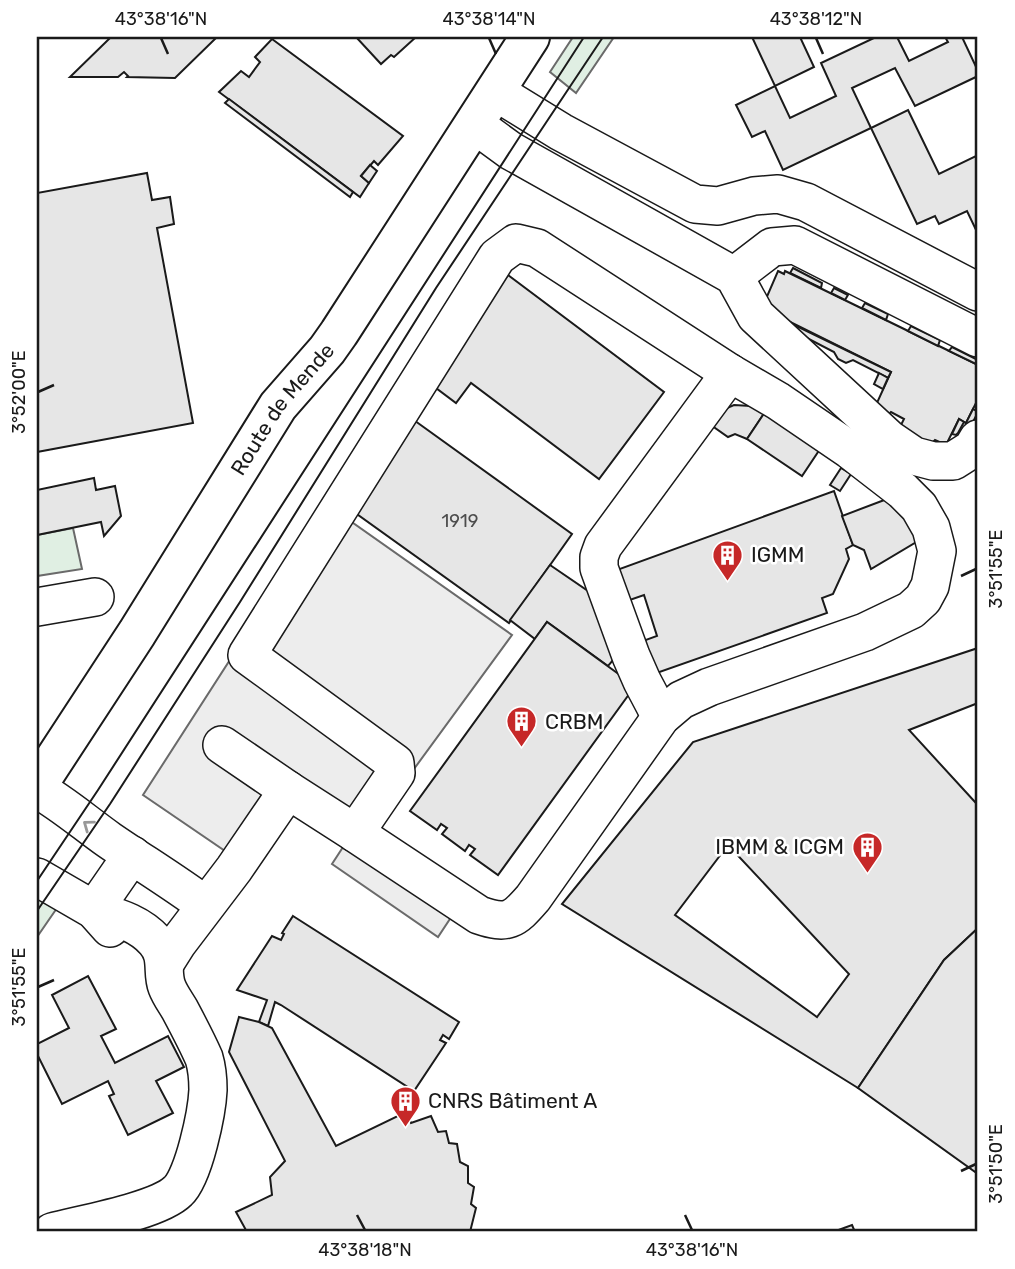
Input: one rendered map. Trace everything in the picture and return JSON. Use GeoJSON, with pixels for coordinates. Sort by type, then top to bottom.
{"type":"FeatureCollection","features":[{"type":"Feature","properties":{"kind":"main road","name":"Route de Mende"},"geometry":{"type":"LineString","coordinates":[[37,787],[137,634],[278,406],[340,333],[530,37]]}},
{"type":"Feature","properties":{"kind":"lane"},"geometry":{"type":"LineString","coordinates":[[496,92],[561,132],[695,204],[718,206],[754,196],[778,194],[806,202],[978,292]]}},
{"type":"Feature","properties":{"kind":"lane"},"geometry":{"type":"LineString","coordinates":[[474,124],[510,150],[734,276],[756,316],[889,439],[914,456],[933,461],[953,461],[972,449],[978,439]]}},
{"type":"Feature","properties":{"kind":"lane"},"geometry":{"type":"LineString","coordinates":[[222,745],[288,790],[355,834],[479,915],[501,920],[513,918],[533,898],[661,717],[681,700],[709,687],[865,632],[911,610],[923,599],[930,586],[937,551],[931,528],[919,507],[903,491],[850,450],[778,401],[537,248],[516,243],[497,257],[247,654],[395,763],[396,773],[355,834]]}},
{"type":"Feature","properties":{"kind":"lane"},"geometry":{"type":"LineString","coordinates":[[734,276],[772,247],[796,245],[978,338]]}},
{"type":"Feature","properties":{"kind":"lane"},"geometry":{"type":"LineString","coordinates":[[661,717],[631,656],[599,568],[598,558],[603,545],[730,373]]}},
{"type":"Feature","properties":{"kind":"lane"},"geometry":{"type":"LineString","coordinates":[[37,607],[95,597]]}},
{"type":"Feature","properties":{"kind":"lane"},"geometry":{"type":"LineString","coordinates":[[37,787],[205,905]]}},
{"type":"Feature","properties":{"kind":"lane"},"geometry":{"type":"LineString","coordinates":[[52,1232],[150,1207],[179,1191],[188,1177],[204,1115],[208,1073],[204,1059],[166,986],[165,963],[288,790]]}},
{"type":"Feature","properties":{"kind":"lane"},"geometry":{"type":"LineString","coordinates":[[94,910],[132,855]]}},
{"type":"Feature","properties":{"kind":"lane"},"geometry":{"type":"LineString","coordinates":[[37,877],[94,910],[116,934],[165,963]]}},
{"type":"Feature","properties":{"kind":"green space"},"geometry":{"type":"Polygon","coordinates":[[[573,37],[614,37],[576,93],[550,72],[573,37]]]}},
{"type":"Feature","properties":{"kind":"green space"},"geometry":{"type":"Polygon","coordinates":[[[73,528],[82,569],[37,576],[37,535],[73,528]]]}},
{"type":"Feature","properties":{"kind":"green space"},"geometry":{"type":"Polygon","coordinates":[[[37,893],[57,908],[37,937],[37,893]]]}},
{"type":"Feature","properties":{"kind":"shaded area"},"geometry":{"type":"Polygon","coordinates":[[[329,506],[512,635],[373,825],[469,890],[438,937],[332,864],[345,844],[296,809],[231,855],[143,795],[329,506]]]}},
{"type":"Feature","properties":{"kind":"building"},"geometry":{"type":"Polygon","coordinates":[[[111,37],[217,37],[175,78],[127,77],[124,72],[118,77],[70,77],[111,37]]]}},
{"type":"Feature","properties":{"kind":"building"},"geometry":{"type":"Polygon","coordinates":[[[356,37],[416,37],[394,57],[391,55],[381,64],[356,37]]]}},
{"type":"Feature","properties":{"kind":"building"},"geometry":{"type":"Polygon","coordinates":[[[752,37],[800,37],[814,67],[775,86],[752,37]]]}},
{"type":"Feature","properties":{"kind":"building"},"geometry":{"type":"Polygon","coordinates":[[[876,37],[897,37],[909,61],[948,42],[945,37],[962,37],[978,76],[915,106],[895,68],[852,88],[871,128],[783,170],[765,131],[752,137],[736,105],[775,86],[790,118],[836,96],[821,63],[876,37]]]}},
{"type":"Feature","properties":{"kind":"building"},"geometry":{"type":"Polygon","coordinates":[[[272,39],[403,136],[378,165],[374,161],[361,176],[369,183],[360,197],[219,92],[241,71],[249,77],[260,62],[255,57],[272,39]]]}},
{"type":"Feature","properties":{"kind":"building"},"geometry":{"type":"Polygon","coordinates":[[[229,99],[353,192],[350,197],[225,103],[229,99]]]}},
{"type":"Feature","properties":{"kind":"building"},"geometry":{"type":"Polygon","coordinates":[[[908,110],[939,174],[978,155],[978,234],[967,211],[939,224],[935,216],[917,224],[871,128],[908,110]]]}},
{"type":"Feature","properties":{"kind":"building"},"geometry":{"type":"Polygon","coordinates":[[[370,165],[377,171],[369,183],[361,176],[370,165]]]}},
{"type":"Feature","properties":{"kind":"building"},"geometry":{"type":"Polygon","coordinates":[[[147,173],[152,200],[170,197],[174,224],[157,228],[193,423],[37,452],[37,193],[147,173]]]}},
{"type":"Feature","properties":{"kind":"building"},"geometry":{"type":"Polygon","coordinates":[[[793,268],[822,283],[821,288],[790,273],[793,268]]]}},
{"type":"Feature","properties":{"kind":"building"},"geometry":{"type":"Polygon","coordinates":[[[778,271],[784,274],[785,271],[978,365],[978,399],[966,423],[959,419],[946,445],[935,440],[931,444],[898,431],[904,419],[891,412],[886,417],[876,405],[891,372],[762,308],[778,271]]]}},
{"type":"Feature","properties":{"kind":"building"},"geometry":{"type":"Polygon","coordinates":[[[508,275],[664,392],[599,479],[471,383],[456,403],[428,382],[508,275]]]}},
{"type":"Feature","properties":{"kind":"building"},"geometry":{"type":"Polygon","coordinates":[[[834,288],[848,295],[845,300],[831,293],[834,288]]]}},
{"type":"Feature","properties":{"kind":"building"},"geometry":{"type":"Polygon","coordinates":[[[865,303],[888,314],[886,320],[862,308],[865,303]]]}},
{"type":"Feature","properties":{"kind":"building"},"geometry":{"type":"Polygon","coordinates":[[[782,319],[891,372],[888,378],[853,360],[846,363],[838,359],[834,352],[780,324],[782,319]]]}},
{"type":"Feature","properties":{"kind":"building"},"geometry":{"type":"Polygon","coordinates":[[[911,326],[940,340],[938,346],[908,331],[911,326]]]}},
{"type":"Feature","properties":{"kind":"building"},"geometry":{"type":"Polygon","coordinates":[[[952,347],[978,360],[978,365],[949,351],[952,347]]]}},
{"type":"Feature","properties":{"kind":"building"},"geometry":{"type":"Polygon","coordinates":[[[879,373],[888,378],[883,389],[874,384],[879,373]]]}},
{"type":"Feature","properties":{"kind":"building"},"geometry":{"type":"Polygon","coordinates":[[[734,405],[751,406],[765,412],[747,439],[735,434],[728,437],[708,423],[734,405]]]}},
{"type":"Feature","properties":{"kind":"building"},"geometry":{"type":"Polygon","coordinates":[[[973,409],[978,412],[971,426],[966,423],[973,409]]]}},
{"type":"Feature","properties":{"kind":"building"},"geometry":{"type":"Polygon","coordinates":[[[765,412],[820,449],[802,476],[747,439],[765,412]]]}},
{"type":"Feature","properties":{"kind":"building"},"geometry":{"type":"Polygon","coordinates":[[[411,418],[572,534],[509,623],[347,507],[411,418]]]}},
{"type":"Feature","properties":{"kind":"building"},"geometry":{"type":"Polygon","coordinates":[[[959,419],[964,422],[956,435],[952,434],[959,419]]]}},
{"type":"Feature","properties":{"kind":"building"},"geometry":{"type":"Polygon","coordinates":[[[841,468],[851,474],[840,491],[830,485],[841,468]]]}},
{"type":"Feature","properties":{"kind":"building"},"geometry":{"type":"Polygon","coordinates":[[[94,478],[96,490],[115,486],[121,516],[104,536],[101,522],[37,535],[37,490],[94,478]]]}},
{"type":"Feature","properties":{"kind":"building","name":"IGMM"},"geometry":{"type":"Polygon","coordinates":[[[834,491],[853,545],[846,549],[849,559],[833,594],[822,598],[827,613],[651,675],[640,642],[657,636],[644,595],[624,602],[614,571],[834,491]]]}},
{"type":"Feature","properties":{"kind":"building"},"geometry":{"type":"Polygon","coordinates":[[[887,499],[923,538],[871,569],[864,550],[853,545],[842,516],[887,499]]]}},
{"type":"Feature","properties":{"kind":"building"},"geometry":{"type":"Polygon","coordinates":[[[550,565],[604,602],[621,651],[608,666],[547,622],[535,639],[510,620],[550,565]]]}},
{"type":"Feature","properties":{"kind":"building","name":"CRBM"},"geometry":{"type":"Polygon","coordinates":[[[547,622],[635,686],[498,875],[470,855],[475,849],[469,845],[465,851],[442,834],[447,828],[441,824],[437,830],[410,811],[547,622]]]}},
{"type":"Feature","properties":{"kind":"building","name":"IBMM & ICGM"},"geometry":{"type":"Polygon","coordinates":[[[978,648],[978,703],[909,730],[975,802],[978,799],[978,928],[944,960],[858,1088],[562,904],[693,742],[978,648]],[[728,845],[675,915],[817,1017],[849,974],[728,845]]]}},
{"type":"Feature","properties":{"kind":"building"},"geometry":{"type":"Polygon","coordinates":[[[293,916],[459,1022],[449,1039],[443,1035],[440,1040],[446,1043],[414,1091],[275,1002],[268,1026],[259,1022],[267,1000],[237,990],[272,936],[281,940],[284,934],[282,933],[293,916]]]}},
{"type":"Feature","properties":{"kind":"building"},"geometry":{"type":"Polygon","coordinates":[[[978,928],[978,1174],[858,1088],[944,960],[978,928]]]}},
{"type":"Feature","properties":{"kind":"building"},"geometry":{"type":"Polygon","coordinates":[[[88,976],[116,1029],[101,1036],[115,1063],[168,1036],[184,1067],[156,1081],[173,1113],[128,1135],[109,1096],[114,1094],[108,1081],[62,1104],[37,1054],[37,1044],[69,1028],[52,995],[88,976]]]}},
{"type":"Feature","properties":{"kind":"building","name":"CNRS Bâtiment A"},"geometry":{"type":"Polygon","coordinates":[[[239,1017],[272,1028],[336,1146],[406,1112],[411,1123],[431,1116],[438,1132],[446,1131],[449,1143],[457,1144],[460,1162],[468,1166],[468,1183],[474,1187],[471,1204],[476,1208],[470,1232],[247,1232],[236,1212],[272,1195],[270,1177],[285,1161],[229,1052],[239,1017]]]}},
{"type":"Feature","properties":{"kind":"building"},"geometry":{"type":"Polygon","coordinates":[[[852,1225],[855,1232],[833,1232],[852,1225]]]}},
{"type":"Feature","properties":{"kind":"tram line"},"geometry":{"type":"LineString","coordinates":[[37,881],[584,37]]}},
{"type":"Feature","properties":{"kind":"tram line"},"geometry":{"type":"LineString","coordinates":[[37,911],[110,804],[240,602],[436,288],[603,37]]}},
{"type":"Feature","properties":{"kind":"place","name":"IGMM"},"geometry":{"type":"Point","coordinates":[728,582]}},
{"type":"Feature","properties":{"kind":"place","name":"CRBM"},"geometry":{"type":"Point","coordinates":[522,749]}},
{"type":"Feature","properties":{"kind":"place","name":"IBMM & ICGM"},"geometry":{"type":"Point","coordinates":[867,874]}},
{"type":"Feature","properties":{"kind":"place","name":"CNRS Bâtiment A"},"geometry":{"type":"Point","coordinates":[405,1128]}}]}
